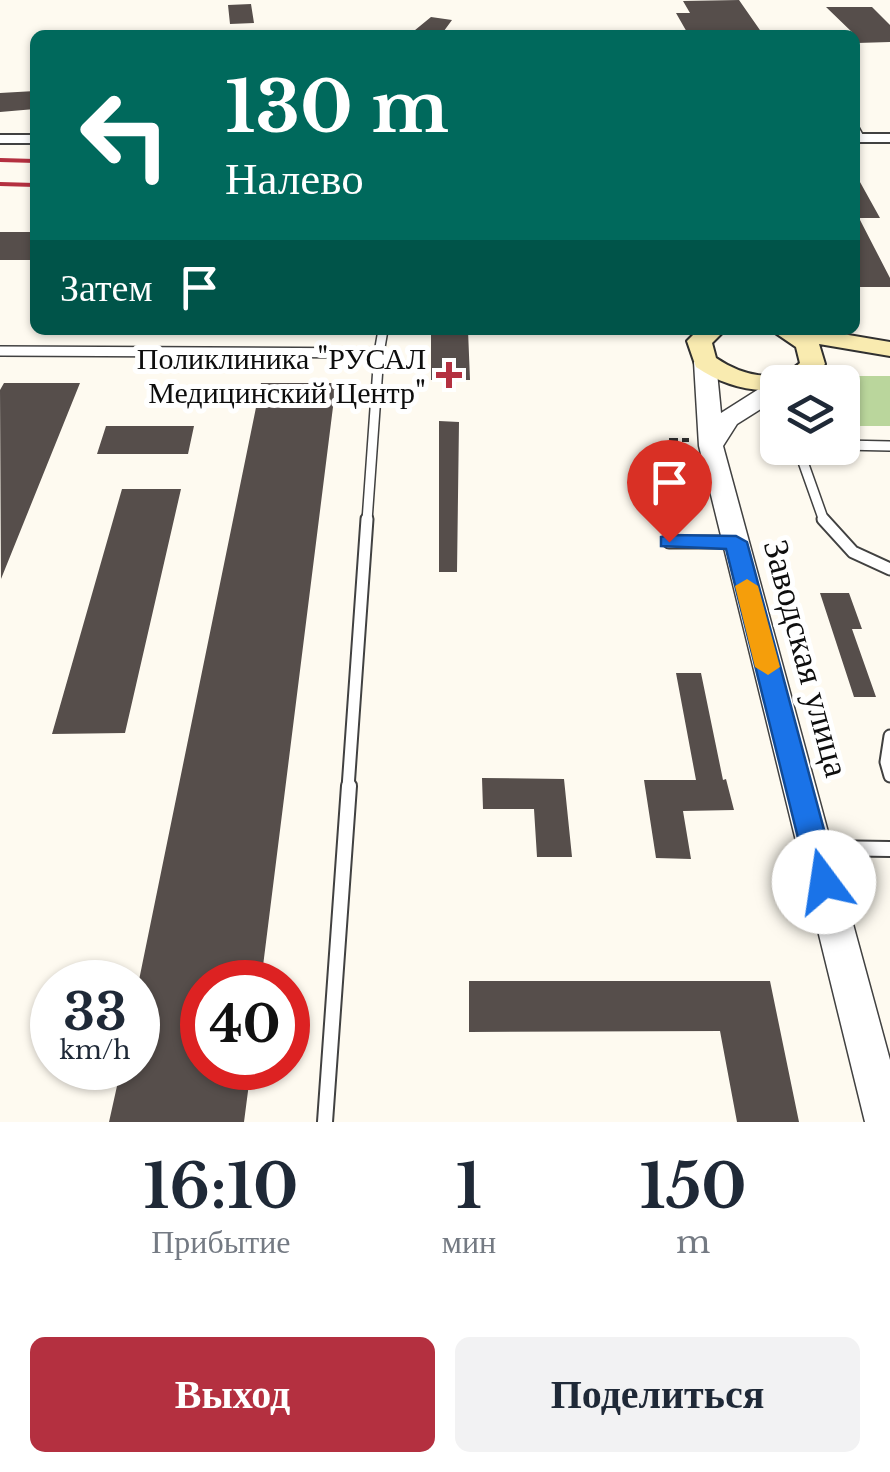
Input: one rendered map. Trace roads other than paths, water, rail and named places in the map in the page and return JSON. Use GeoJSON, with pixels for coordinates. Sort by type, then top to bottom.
{"type":"FeatureCollection","features":[{"type":"Feature","properties":{"kind":"main road"},"geometry":{"type":"LineString","coordinates":[[791,335],[812,350],[813,365]]}},
{"type":"Feature","properties":{"kind":"main road"},"geometry":{"type":"LineString","coordinates":[[810,335],[890,348]]}},
{"type":"Feature","properties":{"kind":"main road"},"geometry":{"type":"LineString","coordinates":[[703,341],[740,380],[760,380]]}},
{"type":"Feature","properties":{"kind":"main road"},"geometry":{"type":"LineString","coordinates":[[836,365],[890,358]]}},
{"type":"Feature","properties":{"kind":"street"},"geometry":{"type":"LineString","coordinates":[[860,134],[890,138]]}},
{"type":"Feature","properties":{"kind":"street"},"geometry":{"type":"LineString","coordinates":[[0,139],[30,139]]}},
{"type":"Feature","properties":{"kind":"street","name":"Заводская улица"},"geometry":{"type":"LineString","coordinates":[[703,341],[710,446],[886,1122]]}},
{"type":"Feature","properties":{"kind":"street"},"geometry":{"type":"LineString","coordinates":[[710,446],[728,419],[760,399]]}},
{"type":"Feature","properties":{"kind":"lane"},"geometry":{"type":"LineString","coordinates":[[325,1122],[381,335]]}},
{"type":"Feature","properties":{"kind":"lane"},"geometry":{"type":"LineString","coordinates":[[0,351],[378,352]]}},
{"type":"Feature","properties":{"kind":"lane"},"geometry":{"type":"LineString","coordinates":[[860,445],[890,446]]}},
{"type":"Feature","properties":{"kind":"lane"},"geometry":{"type":"LineString","coordinates":[[805,465],[830,536],[851,553],[890,569]]}},
{"type":"Feature","properties":{"kind":"lane"},"geometry":{"type":"LineString","coordinates":[[669,542],[736,542]]}},
{"type":"Feature","properties":{"kind":"lane"},"geometry":{"type":"LineString","coordinates":[[890,736],[890,776]]}},
{"type":"Feature","properties":{"kind":"lane"},"geometry":{"type":"LineString","coordinates":[[815,848],[889,848]]}},
{"type":"Feature","properties":{"kind":"railway"},"geometry":{"type":"LineString","coordinates":[[0,160],[30,161]]}},
{"type":"Feature","properties":{"kind":"railway"},"geometry":{"type":"LineString","coordinates":[[0,184],[30,185]]}},
{"type":"Feature","properties":{"kind":"place","name":"Поликлиника \"РУСАЛ Медицинский Центр\""},"geometry":{"type":"Point","coordinates":[449,375]}}]}
